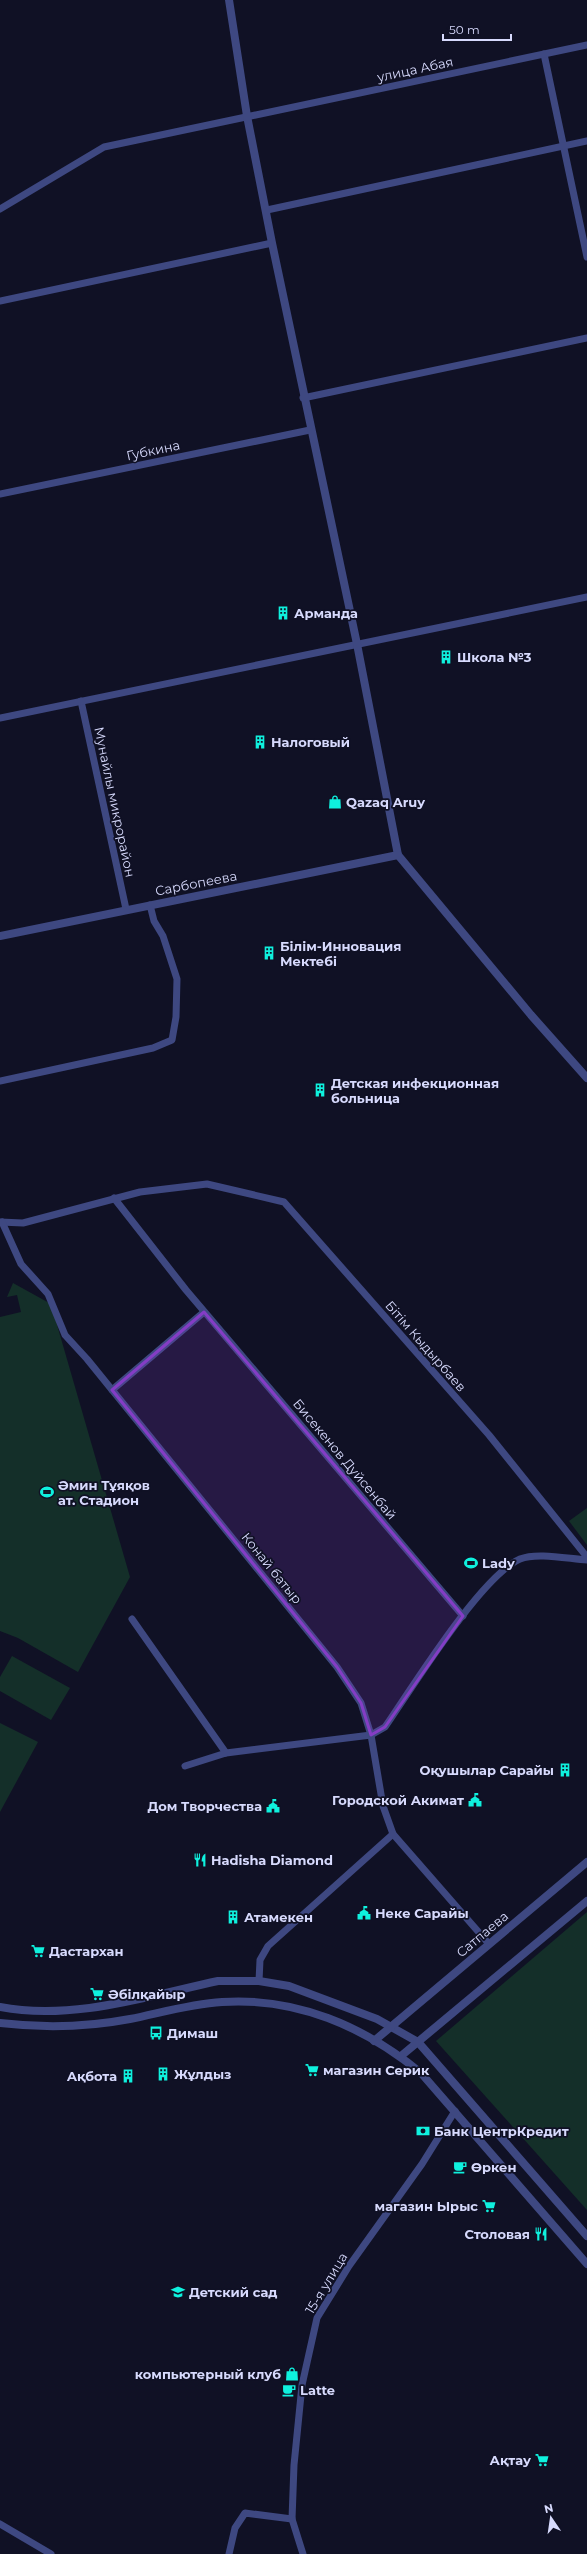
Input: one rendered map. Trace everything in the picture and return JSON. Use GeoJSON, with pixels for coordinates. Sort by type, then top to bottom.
{"type":"FeatureCollection","features":[{"type":"Feature","properties":{"kind":"street"},"geometry":{"type":"LineString","coordinates":[[229,0],[247,116],[267,210],[272,243],[303,398],[357,644],[398,855],[531,1015],[587,1078]]}},
{"type":"Feature","properties":{"kind":"street","name":"улица Абая"},"geometry":{"type":"LineString","coordinates":[[1,208],[83,160],[99,148],[587,45]]}},
{"type":"Feature","properties":{"kind":"street"},"geometry":{"type":"LineString","coordinates":[[544,54],[587,257]]}},
{"type":"Feature","properties":{"kind":"street"},"geometry":{"type":"LineString","coordinates":[[267,210],[587,141]]}},
{"type":"Feature","properties":{"kind":"street"},"geometry":{"type":"LineString","coordinates":[[0,200],[1,208]]}},
{"type":"Feature","properties":{"kind":"street"},"geometry":{"type":"LineString","coordinates":[[0,301],[272,243]]}},
{"type":"Feature","properties":{"kind":"street"},"geometry":{"type":"LineString","coordinates":[[303,398],[587,338]]}},
{"type":"Feature","properties":{"kind":"street","name":"Губкина"},"geometry":{"type":"LineString","coordinates":[[0,494],[310,430]]}},
{"type":"Feature","properties":{"kind":"street"},"geometry":{"type":"LineString","coordinates":[[0,718],[587,597]]}},
{"type":"Feature","properties":{"kind":"street","name":"Мунайлы микрорайон"},"geometry":{"type":"LineString","coordinates":[[81,701],[126,909]]}},
{"type":"Feature","properties":{"kind":"street","name":"Сарбопеева"},"geometry":{"type":"LineString","coordinates":[[0,936],[126,909],[398,855]]}},
{"type":"Feature","properties":{"kind":"street"},"geometry":{"type":"LineString","coordinates":[[0,1081],[153,1048],[172,1040],[176,1017],[178,980],[163,936],[154,921],[150,905]]}},
{"type":"Feature","properties":{"kind":"street","name":"Бiтiм Кыдырбаев"},"geometry":{"type":"LineString","coordinates":[[1,1222],[23,1223],[140,1192],[207,1184],[223,1189],[284,1202],[489,1435],[587,1556]]}},
{"type":"Feature","properties":{"kind":"street","name":"Бисекенов Дуйсенбай"},"geometry":{"type":"LineString","coordinates":[[114,1198],[204,1312],[463,1616]]}},
{"type":"Feature","properties":{"kind":"street","name":"Конай батыр"},"geometry":{"type":"LineString","coordinates":[[1,1222],[21,1264],[48,1294],[65,1335],[112,1390],[337,1667],[361,1703],[371,1736],[383,1806],[393,1834],[489,1944]]}},
{"type":"Feature","properties":{"kind":"street"},"geometry":{"type":"LineString","coordinates":[[112,1390],[204,1312]]}},
{"type":"Feature","properties":{"kind":"street"},"geometry":{"type":"LineString","coordinates":[[184,1766],[226,1753],[371,1736],[385,1727],[463,1616],[500,1572],[521,1559],[547,1557],[587,1560]]}},
{"type":"Feature","properties":{"kind":"street"},"geometry":{"type":"LineString","coordinates":[[132,1619],[226,1753]]}},
{"type":"Feature","properties":{"kind":"street"},"geometry":{"type":"LineString","coordinates":[[259,1981],[260,1960],[268,1946],[393,1834]]}},
{"type":"Feature","properties":{"kind":"street","name":"Сатпаева"},"geometry":{"type":"LineString","coordinates":[[374,2041],[587,1862]]}},
{"type":"Feature","properties":{"kind":"street"},"geometry":{"type":"LineString","coordinates":[[401,2056],[587,1901]]}},
{"type":"Feature","properties":{"kind":"street"},"geometry":{"type":"LineString","coordinates":[[0,2007],[63,2011],[218,1981],[259,1981],[289,1986],[392,2026],[418,2042],[587,2236]]}},
{"type":"Feature","properties":{"kind":"street"},"geometry":{"type":"LineString","coordinates":[[0,2023],[67,2026],[128,2019],[198,2005],[264,2001],[335,2019],[401,2056],[421,2073],[587,2264]]}},
{"type":"Feature","properties":{"kind":"street","name":"15-я улица"},"geometry":{"type":"LineString","coordinates":[[303,2554],[292,2519],[294,2465],[302,2385],[317,2318],[349,2266],[422,2164],[455,2111]]}},
{"type":"Feature","properties":{"kind":"street"},"geometry":{"type":"LineString","coordinates":[[229,2554],[235,2528],[245,2513],[292,2519]]}},
{"type":"Feature","properties":{"kind":"street"},"geometry":{"type":"LineString","coordinates":[[0,2524],[51,2554]]}},
{"type":"Feature","properties":{"kind":"highlighted area"},"geometry":{"type":"Polygon","coordinates":[[[204,1312],[463,1616],[385,1727],[371,1735],[361,1703],[337,1667],[112,1390],[204,1312]]]}},
{"type":"Feature","properties":{"kind":"green space","name":"Әмин Тұяқов ат. Стадион"},"geometry":{"type":"Polygon","coordinates":[[[13,1283],[51,1304],[130,1577],[78,1672],[18,1638],[0,1631],[0,1317],[21,1312],[17,1295],[7,1297],[13,1283]]]}},
{"type":"Feature","properties":{"kind":"green space"},"geometry":{"type":"Polygon","coordinates":[[[587,1508],[587,1545],[569,1521],[587,1508]]]}},
{"type":"Feature","properties":{"kind":"green space"},"geometry":{"type":"Polygon","coordinates":[[[12,1656],[70,1688],[51,1720],[0,1691],[0,1677],[12,1656]]]}},
{"type":"Feature","properties":{"kind":"green space"},"geometry":{"type":"Polygon","coordinates":[[[0,1723],[38,1742],[0,1812],[0,1723]]]}},
{"type":"Feature","properties":{"kind":"green space"},"geometry":{"type":"Polygon","coordinates":[[[587,1912],[587,2210],[436,2041],[587,1912]]]}},
{"type":"Feature","properties":{"kind":"place","name":"Арманда"},"geometry":{"type":"Point","coordinates":[283,613]}},
{"type":"Feature","properties":{"kind":"place","name":"Школа №3"},"geometry":{"type":"Point","coordinates":[446,657]}},
{"type":"Feature","properties":{"kind":"place","name":"Налоговый"},"geometry":{"type":"Point","coordinates":[260,742]}},
{"type":"Feature","properties":{"kind":"place","name":"Qazaq Aruy"},"geometry":{"type":"Point","coordinates":[335,802]}},
{"type":"Feature","properties":{"kind":"place","name":"Білім-Инновация Мектебі"},"geometry":{"type":"Point","coordinates":[269,953]}},
{"type":"Feature","properties":{"kind":"place","name":"Детская инфекционная больница"},"geometry":{"type":"Point","coordinates":[320,1090]}},
{"type":"Feature","properties":{"kind":"place","name":"Әмин Тұяқов ат. Стадион"},"geometry":{"type":"Point","coordinates":[47,1492]}},
{"type":"Feature","properties":{"kind":"place","name":"Lady"},"geometry":{"type":"Point","coordinates":[471,1563]}},
{"type":"Feature","properties":{"kind":"place","name":"Оқушылар Сарайы"},"geometry":{"type":"Point","coordinates":[565,1770]}},
{"type":"Feature","properties":{"kind":"place","name":"Городской Акимат"},"geometry":{"type":"Point","coordinates":[475,1800]}},
{"type":"Feature","properties":{"kind":"place","name":"Дом Творчества"},"geometry":{"type":"Point","coordinates":[273,1806]}},
{"type":"Feature","properties":{"kind":"place","name":"Hadisha Diamond"},"geometry":{"type":"Point","coordinates":[200,1860]}},
{"type":"Feature","properties":{"kind":"place","name":"Неке Сарайы"},"geometry":{"type":"Point","coordinates":[364,1913]}},
{"type":"Feature","properties":{"kind":"place","name":"Атамекен"},"geometry":{"type":"Point","coordinates":[233,1917]}},
{"type":"Feature","properties":{"kind":"place","name":"Дастархан"},"geometry":{"type":"Point","coordinates":[38,1951]}},
{"type":"Feature","properties":{"kind":"place","name":"Әбілқайыр"},"geometry":{"type":"Point","coordinates":[97,1994]}},
{"type":"Feature","properties":{"kind":"place","name":"Димаш"},"geometry":{"type":"Point","coordinates":[156,2033]}},
{"type":"Feature","properties":{"kind":"place","name":"магазин Серик"},"geometry":{"type":"Point","coordinates":[312,2070]}},
{"type":"Feature","properties":{"kind":"place","name":"Жұлдыз"},"geometry":{"type":"Point","coordinates":[163,2074]}},
{"type":"Feature","properties":{"kind":"place","name":"Ақбота"},"geometry":{"type":"Point","coordinates":[128,2076]}},
{"type":"Feature","properties":{"kind":"place","name":"Банк ЦентрКредит"},"geometry":{"type":"Point","coordinates":[423,2131]}},
{"type":"Feature","properties":{"kind":"place","name":"Өркен"},"geometry":{"type":"Point","coordinates":[460,2167]}},
{"type":"Feature","properties":{"kind":"place","name":"магазин Ырыс"},"geometry":{"type":"Point","coordinates":[489,2206]}},
{"type":"Feature","properties":{"kind":"place","name":"Столовая"},"geometry":{"type":"Point","coordinates":[541,2234]}},
{"type":"Feature","properties":{"kind":"place","name":"Детский сад"},"geometry":{"type":"Point","coordinates":[178,2292]}},
{"type":"Feature","properties":{"kind":"place","name":"компьютерный клуб"},"geometry":{"type":"Point","coordinates":[292,2374]}},
{"type":"Feature","properties":{"kind":"place","name":"Latte"},"geometry":{"type":"Point","coordinates":[289,2390]}},
{"type":"Feature","properties":{"kind":"place","name":"Ақтау"},"geometry":{"type":"Point","coordinates":[542,2460]}}]}
